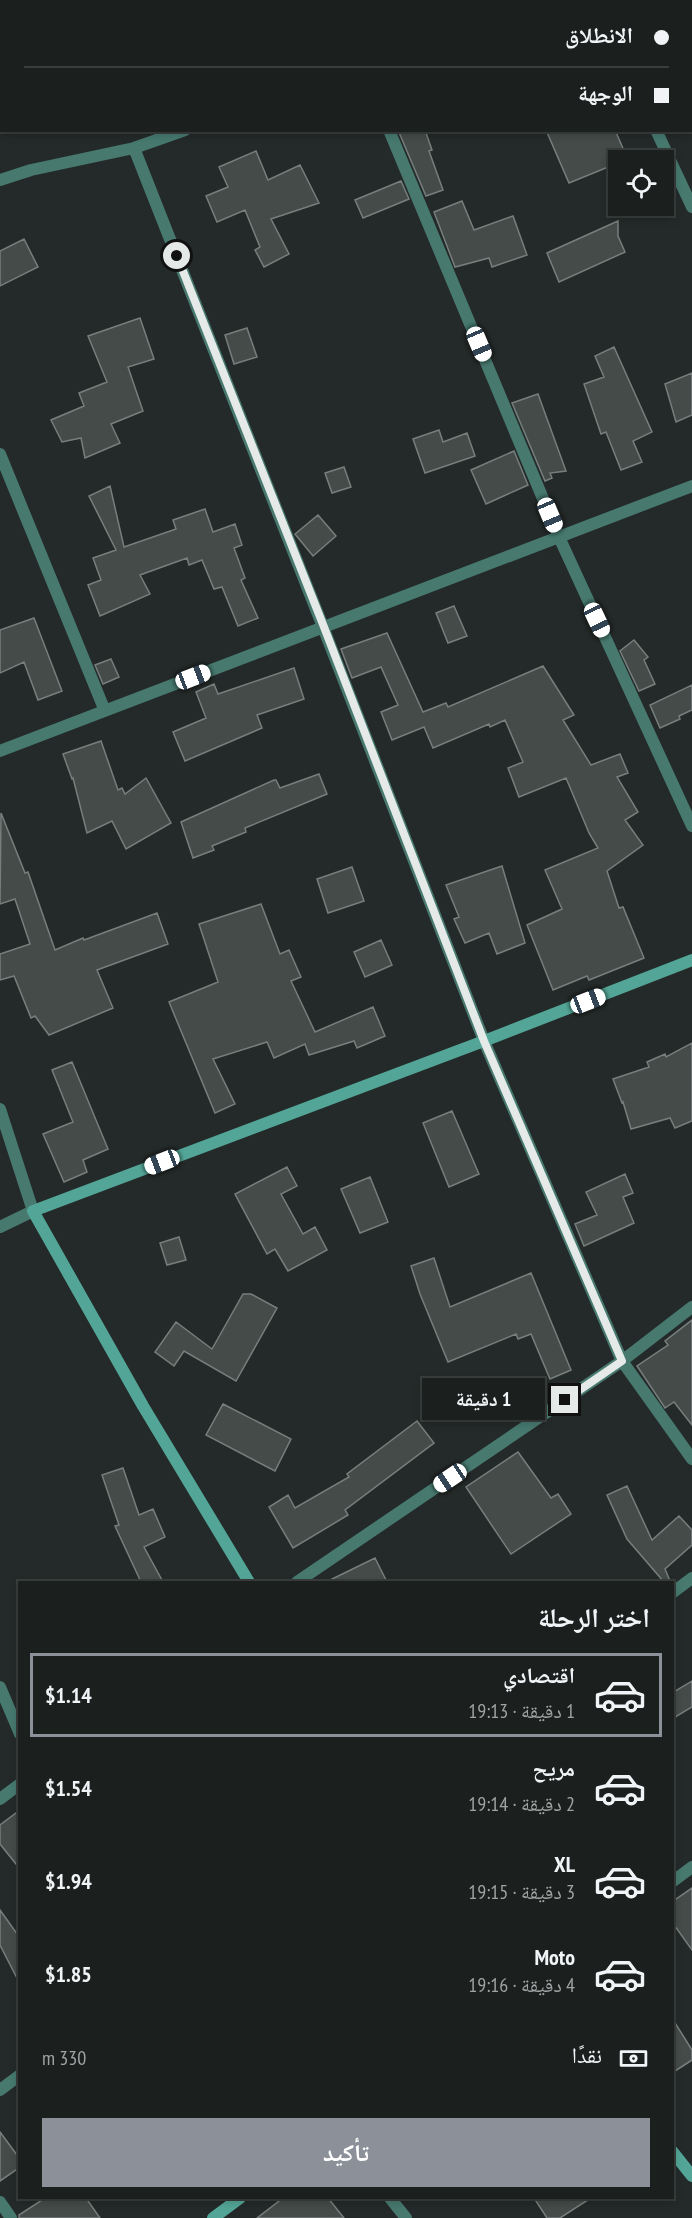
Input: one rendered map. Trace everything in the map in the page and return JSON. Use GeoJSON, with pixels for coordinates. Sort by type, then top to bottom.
{"type":"FeatureCollection","features":[{"type":"Feature","properties":{"kind":"main road"},"geometry":{"type":"LineString","coordinates":[[248,1581],[142,1406],[33,1211],[692,960]]}},
{"type":"Feature","properties":{"kind":"main road"},"geometry":{"type":"LineString","coordinates":[[674,2154],[692,2176]]}},
{"type":"Feature","properties":{"kind":"main road"},"geometry":{"type":"LineString","coordinates":[[213,2218],[239,2199]]}},
{"type":"Feature","properties":{"kind":"street"},"geometry":{"type":"LineString","coordinates":[[0,180],[31,170],[134,148],[179,132]]}},
{"type":"Feature","properties":{"kind":"street"},"geometry":{"type":"LineString","coordinates":[[390,132],[559,537],[692,826]]}},
{"type":"Feature","properties":{"kind":"street"},"geometry":{"type":"LineString","coordinates":[[657,132],[692,207]]}},
{"type":"Feature","properties":{"kind":"street"},"geometry":{"type":"LineString","coordinates":[[134,148],[324,627],[484,1041],[622,1361],[692,1459]]}},
{"type":"Feature","properties":{"kind":"street"},"geometry":{"type":"LineString","coordinates":[[0,454],[105,711]]}},
{"type":"Feature","properties":{"kind":"street"},"geometry":{"type":"LineString","coordinates":[[0,751],[692,486]]}},
{"type":"Feature","properties":{"kind":"street"},"geometry":{"type":"LineString","coordinates":[[0,1109],[33,1211],[0,1227]]}},
{"type":"Feature","properties":{"kind":"street"},"geometry":{"type":"LineString","coordinates":[[298,1581],[622,1361],[692,1307]]}},
{"type":"Feature","properties":{"kind":"street"},"geometry":{"type":"LineString","coordinates":[[674,1592],[692,1578]]}},
{"type":"Feature","properties":{"kind":"street"},"geometry":{"type":"LineString","coordinates":[[0,1687],[18,1729]]}},
{"type":"Feature","properties":{"kind":"street"},"geometry":{"type":"LineString","coordinates":[[0,1799],[18,1786]]}},
{"type":"Feature","properties":{"kind":"street"},"geometry":{"type":"LineString","coordinates":[[674,1880],[692,1867]]}},
{"type":"Feature","properties":{"kind":"street"},"geometry":{"type":"LineString","coordinates":[[0,2090],[18,2076]]}},
{"type":"Feature","properties":{"kind":"street"},"geometry":{"type":"LineString","coordinates":[[391,2199],[405,2218]]}},
{"type":"Feature","properties":{"kind":"street"},"geometry":{"type":"LineString","coordinates":[[0,2202],[11,2218]]}},
{"type":"Feature","properties":{"kind":"building"},"geometry":{"type":"Polygon","coordinates":[[[399,132],[426,132],[432,150],[429,151],[443,190],[426,196],[399,132]]]}},
{"type":"Feature","properties":{"kind":"building"},"geometry":{"type":"Polygon","coordinates":[[[547,132],[616,132],[624,150],[608,150],[608,167],[569,183],[547,132]]]}},
{"type":"Feature","properties":{"kind":"building"},"geometry":{"type":"Polygon","coordinates":[[[256,151],[268,180],[300,165],[319,203],[271,219],[289,254],[264,267],[255,250],[260,247],[245,210],[217,222],[206,196],[228,187],[219,167],[256,151]]]}},
{"type":"Feature","properties":{"kind":"building"},"geometry":{"type":"Polygon","coordinates":[[[401,181],[409,199],[363,218],[355,200],[401,181]]]}},
{"type":"Feature","properties":{"kind":"building"},"geometry":{"type":"Polygon","coordinates":[[[462,201],[474,230],[513,216],[527,255],[492,267],[489,258],[455,267],[434,212],[462,201]]]}},
{"type":"Feature","properties":{"kind":"building"},"geometry":{"type":"Polygon","coordinates":[[[618,221],[618,236],[625,252],[559,282],[547,253],[618,221]]]}},
{"type":"Feature","properties":{"kind":"building"},"geometry":{"type":"Polygon","coordinates":[[[24,239],[38,267],[0,286],[0,251],[24,239]]]}},
{"type":"Feature","properties":{"kind":"building"},"geometry":{"type":"Polygon","coordinates":[[[140,318],[154,359],[128,367],[143,411],[111,424],[120,443],[85,458],[81,438],[62,442],[51,420],[84,406],[79,393],[107,382],[88,336],[140,318]]]}},
{"type":"Feature","properties":{"kind":"building"},"geometry":{"type":"Polygon","coordinates":[[[247,328],[257,357],[234,364],[225,335],[247,328]]]}},
{"type":"Feature","properties":{"kind":"building"},"geometry":{"type":"Polygon","coordinates":[[[614,347],[652,432],[633,441],[642,462],[621,470],[606,432],[601,434],[584,384],[604,377],[595,356],[614,347]]]}},
{"type":"Feature","properties":{"kind":"building"},"geometry":{"type":"Polygon","coordinates":[[[692,373],[692,415],[676,422],[665,384],[692,373]]]}},
{"type":"Feature","properties":{"kind":"building"},"geometry":{"type":"Polygon","coordinates":[[[538,394],[566,471],[550,473],[552,478],[545,481],[512,403],[538,394]]]}},
{"type":"Feature","properties":{"kind":"building"},"geometry":{"type":"Polygon","coordinates":[[[439,430],[443,442],[467,433],[475,456],[425,473],[413,439],[439,430]]]}},
{"type":"Feature","properties":{"kind":"building"},"geometry":{"type":"Polygon","coordinates":[[[514,451],[528,485],[486,504],[471,470],[514,451]]]}},
{"type":"Feature","properties":{"kind":"building"},"geometry":{"type":"Polygon","coordinates":[[[344,467],[351,487],[332,493],[325,473],[344,467]]]}},
{"type":"Feature","properties":{"kind":"building"},"geometry":{"type":"Polygon","coordinates":[[[110,486],[124,547],[176,529],[173,520],[205,509],[213,532],[235,524],[242,545],[234,548],[245,578],[241,580],[258,618],[238,626],[222,587],[214,589],[202,560],[189,565],[187,558],[140,575],[150,594],[100,616],[88,585],[101,580],[93,558],[116,550],[89,496],[110,486]]]}},
{"type":"Feature","properties":{"kind":"building"},"geometry":{"type":"Polygon","coordinates":[[[318,515],[336,536],[313,556],[295,534],[318,515]]]}},
{"type":"Feature","properties":{"kind":"building"},"geometry":{"type":"Polygon","coordinates":[[[454,606],[467,636],[448,643],[436,613],[454,606]]]}},
{"type":"Feature","properties":{"kind":"building"},"geometry":{"type":"Polygon","coordinates":[[[34,618],[62,691],[38,700],[24,662],[0,673],[0,630],[34,618]]]}},
{"type":"Feature","properties":{"kind":"building"},"geometry":{"type":"Polygon","coordinates":[[[387,633],[423,712],[446,703],[448,707],[543,666],[574,715],[563,720],[591,765],[620,754],[628,773],[617,777],[638,812],[625,820],[643,845],[607,871],[619,908],[623,907],[644,958],[589,980],[587,976],[553,990],[527,925],[562,909],[545,870],[598,848],[589,833],[566,778],[519,797],[508,768],[523,762],[505,720],[490,727],[489,724],[433,748],[424,727],[392,740],[381,712],[398,705],[381,667],[352,678],[341,649],[387,633]]]}},
{"type":"Feature","properties":{"kind":"building"},"geometry":{"type":"Polygon","coordinates":[[[634,640],[648,657],[644,660],[655,684],[639,691],[620,651],[634,640]]]}},
{"type":"Feature","properties":{"kind":"building"},"geometry":{"type":"Polygon","coordinates":[[[111,659],[119,677],[103,684],[95,665],[111,659]]]}},
{"type":"Feature","properties":{"kind":"building"},"geometry":{"type":"Polygon","coordinates":[[[294,668],[304,699],[257,715],[262,728],[185,761],[173,732],[206,718],[196,692],[214,684],[218,694],[294,668]]]}},
{"type":"Feature","properties":{"kind":"building"},"geometry":{"type":"Polygon","coordinates":[[[692,685],[692,710],[679,716],[680,719],[660,728],[650,705],[692,685]]]}},
{"type":"Feature","properties":{"kind":"building"},"geometry":{"type":"Polygon","coordinates":[[[101,741],[118,790],[122,788],[125,794],[146,778],[171,823],[126,849],[112,821],[87,833],[73,778],[63,754],[101,741]]]}},
{"type":"Feature","properties":{"kind":"building"},"geometry":{"type":"Polygon","coordinates":[[[319,774],[327,794],[245,828],[246,832],[212,846],[214,850],[193,858],[181,822],[274,780],[280,788],[319,774]]]}},
{"type":"Feature","properties":{"kind":"building"},"geometry":{"type":"Polygon","coordinates":[[[1,813],[25,873],[28,872],[55,950],[157,913],[168,944],[97,970],[113,1008],[49,1035],[35,1016],[31,1018],[14,976],[0,980],[0,954],[30,944],[15,899],[0,904],[1,813]]]}},
{"type":"Feature","properties":{"kind":"building"},"geometry":{"type":"Polygon","coordinates":[[[502,866],[525,943],[497,954],[489,933],[465,943],[454,919],[459,917],[446,885],[502,866]]]}},
{"type":"Feature","properties":{"kind":"building"},"geometry":{"type":"Polygon","coordinates":[[[352,867],[364,901],[328,913],[317,879],[352,867]]]}},
{"type":"Feature","properties":{"kind":"building"},"geometry":{"type":"Polygon","coordinates":[[[261,904],[280,954],[289,950],[301,977],[291,981],[315,1032],[373,1007],[385,1036],[357,1048],[354,1041],[309,1055],[305,1044],[274,1058],[267,1042],[213,1059],[235,1104],[215,1113],[169,1002],[218,982],[199,924],[261,904]]]}},
{"type":"Feature","properties":{"kind":"building"},"geometry":{"type":"Polygon","coordinates":[[[381,940],[392,965],[365,977],[354,952],[381,940]]]}},
{"type":"Feature","properties":{"kind":"building"},"geometry":{"type":"Polygon","coordinates":[[[692,1043],[692,1121],[675,1128],[670,1118],[631,1129],[613,1079],[649,1067],[647,1062],[665,1054],[666,1057],[692,1043]]]}},
{"type":"Feature","properties":{"kind":"building"},"geometry":{"type":"Polygon","coordinates":[[[72,1062],[108,1149],[83,1160],[87,1172],[64,1182],[43,1134],[73,1122],[52,1070],[72,1062]]]}},
{"type":"Feature","properties":{"kind":"building"},"geometry":{"type":"Polygon","coordinates":[[[452,1111],[479,1174],[449,1187],[423,1123],[452,1111]]]}},
{"type":"Feature","properties":{"kind":"building"},"geometry":{"type":"Polygon","coordinates":[[[287,1167],[297,1186],[281,1194],[303,1234],[315,1227],[327,1250],[288,1271],[275,1249],[267,1254],[235,1194],[287,1167]]]}},
{"type":"Feature","properties":{"kind":"building"},"geometry":{"type":"Polygon","coordinates":[[[625,1174],[633,1193],[623,1197],[634,1223],[584,1246],[575,1224],[597,1215],[586,1192],[625,1174]]]}},
{"type":"Feature","properties":{"kind":"building"},"geometry":{"type":"Polygon","coordinates":[[[370,1177],[388,1222],[360,1233],[341,1189],[370,1177]]]}},
{"type":"Feature","properties":{"kind":"building"},"geometry":{"type":"Polygon","coordinates":[[[179,1237],[186,1260],[167,1265],[160,1243],[179,1237]]]}},
{"type":"Feature","properties":{"kind":"building"},"geometry":{"type":"Polygon","coordinates":[[[434,1258],[450,1307],[531,1273],[571,1370],[550,1379],[531,1334],[518,1339],[516,1334],[448,1362],[411,1266],[434,1258]]]}},
{"type":"Feature","properties":{"kind":"building"},"geometry":{"type":"Polygon","coordinates":[[[243,1294],[251,1294],[277,1308],[236,1381],[184,1351],[174,1366],[155,1352],[176,1322],[212,1349],[243,1294]]]}},
{"type":"Feature","properties":{"kind":"building"},"geometry":{"type":"Polygon","coordinates":[[[692,1320],[692,1425],[674,1402],[665,1408],[637,1366],[668,1345],[665,1341],[692,1320]]]}},
{"type":"Feature","properties":{"kind":"building"},"geometry":{"type":"Polygon","coordinates":[[[223,1404],[291,1439],[275,1471],[206,1435],[223,1404]]]}},
{"type":"Feature","properties":{"kind":"building"},"geometry":{"type":"Polygon","coordinates":[[[417,1421],[434,1443],[345,1510],[348,1515],[293,1548],[269,1507],[288,1495],[295,1508],[349,1477],[347,1474],[417,1421]]]}},
{"type":"Feature","properties":{"kind":"building"},"geometry":{"type":"Polygon","coordinates":[[[518,1452],[551,1498],[558,1494],[571,1514],[511,1554],[466,1487],[518,1452]]]}},
{"type":"Feature","properties":{"kind":"building"},"geometry":{"type":"Polygon","coordinates":[[[123,1468],[139,1515],[153,1509],[165,1537],[144,1547],[162,1581],[141,1581],[115,1526],[119,1525],[102,1475],[123,1468]]]}},
{"type":"Feature","properties":{"kind":"building"},"geometry":{"type":"Polygon","coordinates":[[[627,1486],[652,1540],[679,1516],[692,1530],[692,1545],[665,1569],[670,1581],[663,1581],[627,1539],[607,1495],[627,1486]]]}},
{"type":"Feature","properties":{"kind":"building"},"geometry":{"type":"Polygon","coordinates":[[[375,1558],[386,1581],[328,1581],[375,1558]]]}},
{"type":"Feature","properties":{"kind":"building"},"geometry":{"type":"Polygon","coordinates":[[[692,1681],[692,1707],[674,1718],[674,1692],[692,1681]]]}},
{"type":"Feature","properties":{"kind":"building"},"geometry":{"type":"Polygon","coordinates":[[[18,1812],[18,1866],[0,1844],[0,1825],[18,1812]]]}},
{"type":"Feature","properties":{"kind":"building"},"geometry":{"type":"Polygon","coordinates":[[[692,1888],[692,1950],[674,1925],[674,1901],[692,1888]]]}},
{"type":"Feature","properties":{"kind":"building"},"geometry":{"type":"Polygon","coordinates":[[[0,1910],[18,1935],[18,1980],[0,1945],[0,1910]]]}},
{"type":"Feature","properties":{"kind":"building"},"geometry":{"type":"Polygon","coordinates":[[[674,2021],[692,2050],[692,2060],[674,2072],[674,2021]]]}},
{"type":"Feature","properties":{"kind":"building"},"geometry":{"type":"Polygon","coordinates":[[[0,2132],[18,2156],[18,2168],[0,2181],[0,2132]]]}},
{"type":"Feature","properties":{"kind":"building"},"geometry":{"type":"Polygon","coordinates":[[[43,2199],[87,2199],[100,2218],[19,2218],[19,2215],[43,2199]]]}},
{"type":"Feature","properties":{"kind":"building"},"geometry":{"type":"Polygon","coordinates":[[[282,2199],[329,2199],[344,2218],[257,2218],[282,2199]]]}},
{"type":"Feature","properties":{"kind":"building"},"geometry":{"type":"Polygon","coordinates":[[[535,2199],[589,2199],[560,2218],[547,2218],[535,2199]]]}},
{"type":"Feature","properties":{"kind":"route"},"geometry":{"type":"LineString","coordinates":[[177,256],[484,1041],[622,1361],[565,1400]]}}]}
